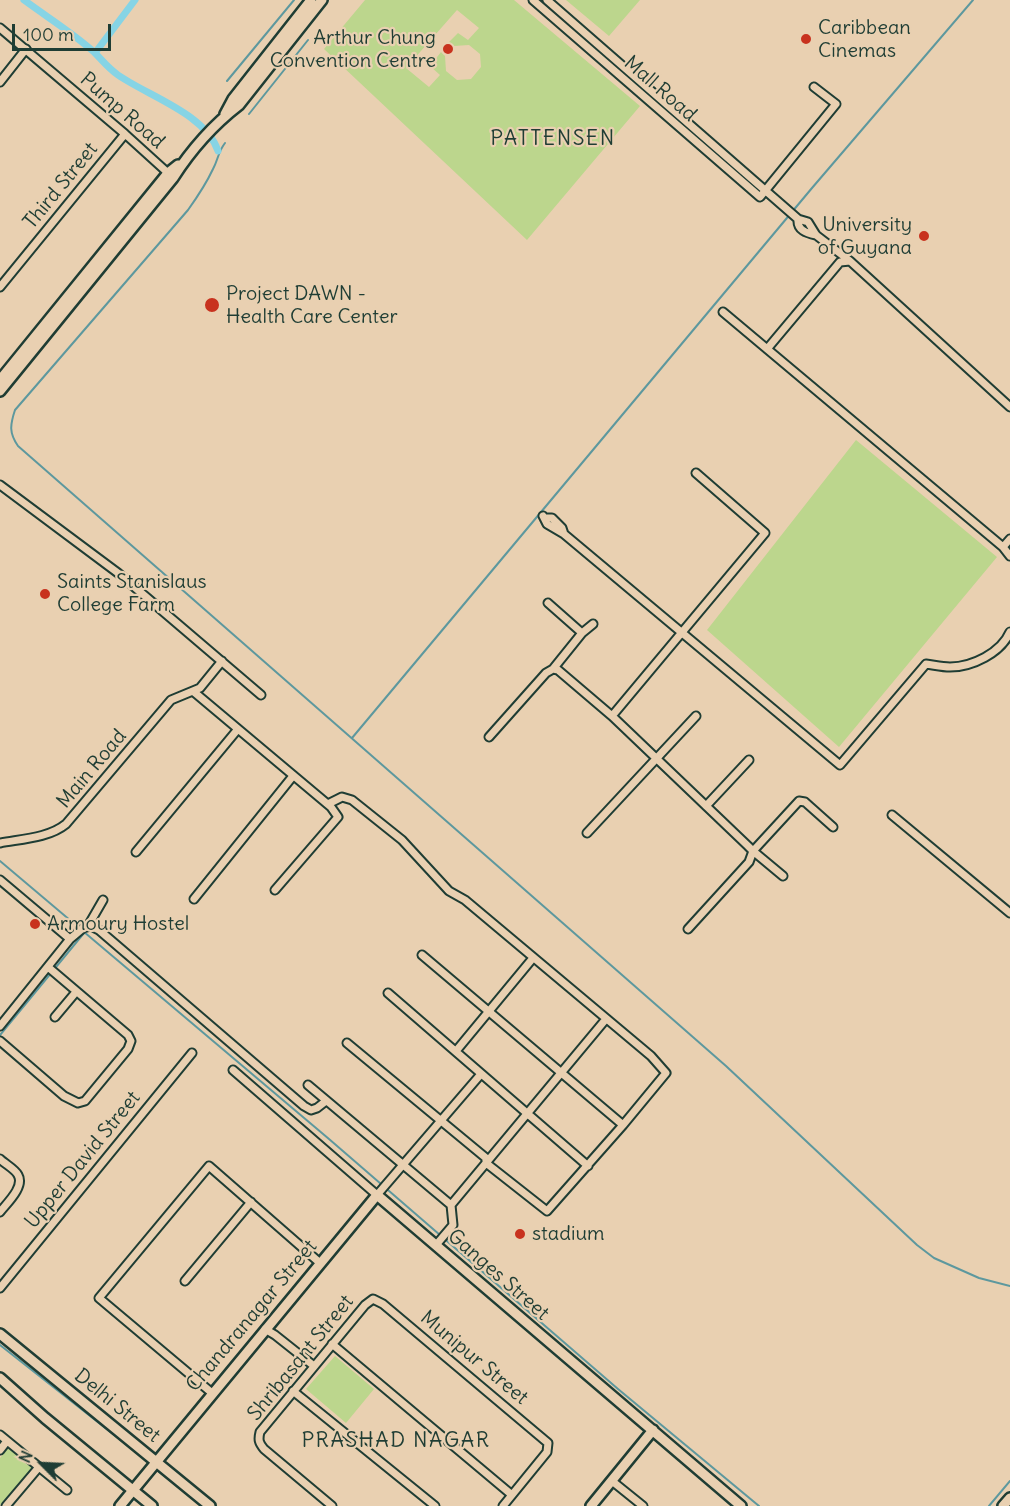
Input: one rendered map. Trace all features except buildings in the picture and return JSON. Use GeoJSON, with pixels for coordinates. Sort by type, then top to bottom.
{"type":"FeatureCollection","features":[{"type":"Feature","properties":{"kind":"street"},"geometry":{"type":"LineString","coordinates":[[0,392],[186,159],[220,120],[233,99],[311,0]]}},
{"type":"Feature","properties":{"kind":"street"},"geometry":{"type":"LineString","coordinates":[[220,120],[239,105],[322,0]]}},
{"type":"Feature","properties":{"kind":"street","name":"Mall Road"},"geometry":{"type":"LineString","coordinates":[[532,0],[760,197],[836,104],[814,87]]}},
{"type":"Feature","properties":{"kind":"street","name":"Mall Road"},"geometry":{"type":"LineString","coordinates":[[547,0],[766,191]]}},
{"type":"Feature","properties":{"kind":"street","name":"Pump Road"},"geometry":{"type":"LineString","coordinates":[[0,28],[168,173]]}},
{"type":"Feature","properties":{"kind":"street"},"geometry":{"type":"LineString","coordinates":[[0,82],[26,49]]}},
{"type":"Feature","properties":{"kind":"street","name":"Third Street"},"geometry":{"type":"LineString","coordinates":[[0,287],[125,134]]}},
{"type":"Feature","properties":{"kind":"street"},"geometry":{"type":"LineString","coordinates":[[0,380],[168,173],[186,159]]}},
{"type":"Feature","properties":{"kind":"street"},"geometry":{"type":"LineString","coordinates":[[766,191],[796,217],[808,222],[816,235],[850,261],[1010,407]]}},
{"type":"Feature","properties":{"kind":"street"},"geometry":{"type":"LineString","coordinates":[[767,350],[840,262],[850,261]]}},
{"type":"Feature","properties":{"kind":"street"},"geometry":{"type":"LineString","coordinates":[[723,312],[1003,547],[1010,556]]}},
{"type":"Feature","properties":{"kind":"street"},"geometry":{"type":"LineString","coordinates":[[612,716],[765,533],[696,473]]}},
{"type":"Feature","properties":{"kind":"street"},"geometry":{"type":"LineString","coordinates":[[0,485],[102,560],[261,695]]}},
{"type":"Feature","properties":{"kind":"street"},"geometry":{"type":"LineString","coordinates":[[544,517],[552,518],[562,528],[564,534],[840,765],[926,664],[952,667],[975,662],[993,653],[1010,632]]}},
{"type":"Feature","properties":{"kind":"street"},"geometry":{"type":"LineString","coordinates":[[1003,547],[1010,539]]}},
{"type":"Feature","properties":{"kind":"street"},"geometry":{"type":"LineString","coordinates":[[548,603],[582,633]]}},
{"type":"Feature","properties":{"kind":"street"},"geometry":{"type":"LineString","coordinates":[[489,737],[546,673],[553,669],[582,633],[593,624]]}},
{"type":"Feature","properties":{"kind":"street"},"geometry":{"type":"LineString","coordinates":[[222,661],[194,692],[328,804],[338,817],[275,890]]}},
{"type":"Feature","properties":{"kind":"street"},"geometry":{"type":"LineString","coordinates":[[553,669],[558,670],[612,716],[753,851],[783,876]]}},
{"type":"Feature","properties":{"kind":"street","name":"Main Road"},"geometry":{"type":"LineString","coordinates":[[0,843],[60,829],[171,700],[194,692]]}},
{"type":"Feature","properties":{"kind":"street"},"geometry":{"type":"LineString","coordinates":[[587,833],[696,716]]}},
{"type":"Feature","properties":{"kind":"street"},"geometry":{"type":"LineString","coordinates":[[136,852],[238,729]]}},
{"type":"Feature","properties":{"kind":"street"},"geometry":{"type":"LineString","coordinates":[[706,806],[749,760]]}},
{"type":"Feature","properties":{"kind":"street"},"geometry":{"type":"LineString","coordinates":[[194,899],[293,776]]}},
{"type":"Feature","properties":{"kind":"street"},"geometry":{"type":"LineString","coordinates":[[328,804],[342,797],[352,800],[402,840],[449,891],[465,900],[651,1056],[666,1073],[624,1125],[547,1211],[347,1043]]}},
{"type":"Feature","properties":{"kind":"street"},"geometry":{"type":"LineString","coordinates":[[688,929],[749,862],[753,851],[799,801],[805,802],[833,827]]}},
{"type":"Feature","properties":{"kind":"street"},"geometry":{"type":"LineString","coordinates":[[892,815],[1010,913]]}},
{"type":"Feature","properties":{"kind":"street"},"geometry":{"type":"LineString","coordinates":[[0,880],[72,936]]}},
{"type":"Feature","properties":{"kind":"street"},"geometry":{"type":"LineString","coordinates":[[0,1026],[50,969],[72,936],[86,927],[103,900]]}},
{"type":"Feature","properties":{"kind":"street"},"geometry":{"type":"LineString","coordinates":[[86,927],[99,930],[304,1107],[311,1110],[326,1101]]}},
{"type":"Feature","properties":{"kind":"street"},"geometry":{"type":"LineString","coordinates":[[422,955],[624,1125]]}},
{"type":"Feature","properties":{"kind":"street"},"geometry":{"type":"LineString","coordinates":[[456,1051],[533,958]]}},
{"type":"Feature","properties":{"kind":"street"},"geometry":{"type":"LineString","coordinates":[[0,1041],[64,1096],[78,1103],[84,1102],[125,1053],[131,1041],[128,1035],[50,969]]}},
{"type":"Feature","properties":{"kind":"street"},"geometry":{"type":"LineString","coordinates":[[55,1017],[76,992]]}},
{"type":"Feature","properties":{"kind":"street"},"geometry":{"type":"LineString","coordinates":[[388,993],[588,1166]]}},
{"type":"Feature","properties":{"kind":"street"},"geometry":{"type":"LineString","coordinates":[[451,1205],[606,1019]]}},
{"type":"Feature","properties":{"kind":"street","name":"Upper David Street"},"geometry":{"type":"LineString","coordinates":[[0,1288],[192,1053]]}},
{"type":"Feature","properties":{"kind":"street","name":"Ganges Street"},"geometry":{"type":"LineString","coordinates":[[233,1071],[382,1188],[741,1506]]}},
{"type":"Feature","properties":{"kind":"street"},"geometry":{"type":"LineString","coordinates":[[382,1188],[481,1074]]}},
{"type":"Feature","properties":{"kind":"street"},"geometry":{"type":"LineString","coordinates":[[308,1085],[451,1205],[453,1225],[440,1240]]}},
{"type":"Feature","properties":{"kind":"street"},"geometry":{"type":"LineString","coordinates":[[0,1159],[18,1175],[20,1181],[18,1189],[0,1212]]}},
{"type":"Feature","properties":{"kind":"street"},"geometry":{"type":"LineString","coordinates":[[212,1393],[99,1298],[209,1166],[320,1263]]}},
{"type":"Feature","properties":{"kind":"street","name":"Chandranagar Street"},"geometry":{"type":"LineString","coordinates":[[125,1504],[133,1490],[156,1465],[212,1393],[269,1332],[320,1263],[382,1188]]}},
{"type":"Feature","properties":{"kind":"street"},"geometry":{"type":"LineString","coordinates":[[185,1281],[251,1202]]}},
{"type":"Feature","properties":{"kind":"street","name":"Shribasant Street"},"geometry":{"type":"LineString","coordinates":[[332,1506],[264,1449],[259,1441],[260,1432],[365,1305],[373,1299]]}},
{"type":"Feature","properties":{"kind":"street","name":"Munipur Street"},"geometry":{"type":"LineString","coordinates":[[373,1299],[383,1304],[548,1443],[547,1452],[512,1495]]}},
{"type":"Feature","properties":{"kind":"street"},"geometry":{"type":"LineString","coordinates":[[269,1332],[314,1366]]}},
{"type":"Feature","properties":{"kind":"street","name":"Delhi Street"},"geometry":{"type":"LineString","coordinates":[[0,1334],[156,1465],[210,1506]]}},
{"type":"Feature","properties":{"kind":"street"},"geometry":{"type":"LineString","coordinates":[[332,1344],[512,1495],[503,1506]]}},
{"type":"Feature","properties":{"kind":"street"},"geometry":{"type":"LineString","coordinates":[[0,1378],[152,1506]]}},
{"type":"Feature","properties":{"kind":"street"},"geometry":{"type":"LineString","coordinates":[[293,1391],[435,1506]]}},
{"type":"Feature","properties":{"kind":"street"},"geometry":{"type":"LineString","coordinates":[[591,1506],[653,1430]]}},
{"type":"Feature","properties":{"kind":"street"},"geometry":{"type":"LineString","coordinates":[[0,1436],[67,1490]]}},
{"type":"Feature","properties":{"kind":"street"},"geometry":{"type":"LineString","coordinates":[[0,1450],[7,1441]]}},
{"type":"Feature","properties":{"kind":"street"},"geometry":{"type":"LineString","coordinates":[[6,1506],[39,1467]]}},
{"type":"Feature","properties":{"kind":"street"},"geometry":{"type":"LineString","coordinates":[[612,1481],[643,1506]]}},
{"type":"Feature","properties":{"kind":"street"},"geometry":{"type":"LineString","coordinates":[[1003,1506],[1010,1498]]}},
{"type":"Feature","properties":{"kind":"green space"},"geometry":{"type":"Polygon","coordinates":[[[365,0],[514,0],[640,106],[527,240],[324,49],[365,0]],[[457,10],[406,68],[429,87],[440,75],[430,66],[441,52],[445,56],[446,71],[457,80],[471,79],[481,67],[480,54],[469,45],[454,46],[449,42],[458,33],[468,40],[479,28],[457,10]]]}},
{"type":"Feature","properties":{"kind":"green space"},"geometry":{"type":"Polygon","coordinates":[[[566,0],[640,0],[609,36],[566,0]]]}},
{"type":"Feature","properties":{"kind":"green space"},"geometry":{"type":"Polygon","coordinates":[[[856,440],[997,557],[839,747],[707,630],[856,440]]]}},
{"type":"Feature","properties":{"kind":"green space"},"geometry":{"type":"Polygon","coordinates":[[[335,1356],[374,1389],[346,1423],[306,1389],[335,1356]]]}},
{"type":"Feature","properties":{"kind":"green space"},"geometry":{"type":"Polygon","coordinates":[[[8,1448],[32,1468],[0,1505],[0,1458],[8,1448]]]}},
{"type":"Feature","properties":{"kind":"waterway"},"geometry":{"type":"LineString","coordinates":[[24,0],[77,38],[118,75],[175,107],[202,126],[218,151]]}},
{"type":"Feature","properties":{"kind":"waterway"},"geometry":{"type":"LineString","coordinates":[[95,53],[135,0]]}},
{"type":"Feature","properties":{"kind":"waterway"},"geometry":{"type":"LineString","coordinates":[[227,81],[294,0]]}},
{"type":"Feature","properties":{"kind":"waterway"},"geometry":{"type":"LineString","coordinates":[[352,738],[812,188],[973,0]]}},
{"type":"Feature","properties":{"kind":"waterway"},"geometry":{"type":"LineString","coordinates":[[249,114],[308,40]]}},
{"type":"Feature","properties":{"kind":"waterway"},"geometry":{"type":"LineString","coordinates":[[225,143],[208,180],[188,210],[15,410],[11,429],[18,446],[726,1066],[917,1245],[934,1258],[979,1278],[1010,1286]]}},
{"type":"Feature","properties":{"kind":"waterway"},"geometry":{"type":"LineString","coordinates":[[0,861],[329,1139],[618,1389],[759,1506]]}},
{"type":"Feature","properties":{"kind":"waterway"},"geometry":{"type":"LineString","coordinates":[[0,1035],[84,933]]}},
{"type":"Feature","properties":{"kind":"waterway"},"geometry":{"type":"LineString","coordinates":[[162,1463],[294,1303]]}},
{"type":"Feature","properties":{"kind":"waterway"},"geometry":{"type":"LineString","coordinates":[[0,1345],[151,1464]]}},
{"type":"Feature","properties":{"kind":"waterway"},"geometry":{"type":"LineString","coordinates":[[140,1491],[159,1467]]}},
{"type":"Feature","properties":{"kind":"waterway"},"geometry":{"type":"LineString","coordinates":[[157,1470],[202,1506]]}},
{"type":"Feature","properties":{"kind":"waterway"},"geometry":{"type":"LineString","coordinates":[[989,1506],[1010,1481]]}},
{"type":"Feature","properties":{"kind":"waterway"},"geometry":{"type":"LineString","coordinates":[[128,1506],[136,1496]]}},
{"type":"Feature","properties":{"kind":"place","name":"Caribbean Cinemas"},"geometry":{"type":"Point","coordinates":[806,39]}},
{"type":"Feature","properties":{"kind":"place","name":"Arthur Chung Convention Centre"},"geometry":{"type":"Point","coordinates":[448,49]}},
{"type":"Feature","properties":{"kind":"place","name":"University of Guyana"},"geometry":{"type":"Point","coordinates":[924,236]}},
{"type":"Feature","properties":{"kind":"place","name":"Project DAWN - Health Care Center"},"geometry":{"type":"Point","coordinates":[212,305]}},
{"type":"Feature","properties":{"kind":"place","name":"Saints Stanislaus College Farm"},"geometry":{"type":"Point","coordinates":[45,594]}},
{"type":"Feature","properties":{"kind":"place","name":"Armoury Hostel"},"geometry":{"type":"Point","coordinates":[35,924]}},
{"type":"Feature","properties":{"kind":"place","name":"stadium"},"geometry":{"type":"Point","coordinates":[520,1234]}},
{"type":"Feature","properties":{"kind":"district","name":"PATTENSEN"},"geometry":{"type":"Point","coordinates":[553,139]}},
{"type":"Feature","properties":{"kind":"district","name":"PRASHAD NAGAR"},"geometry":{"type":"Point","coordinates":[396,1441]}}]}
